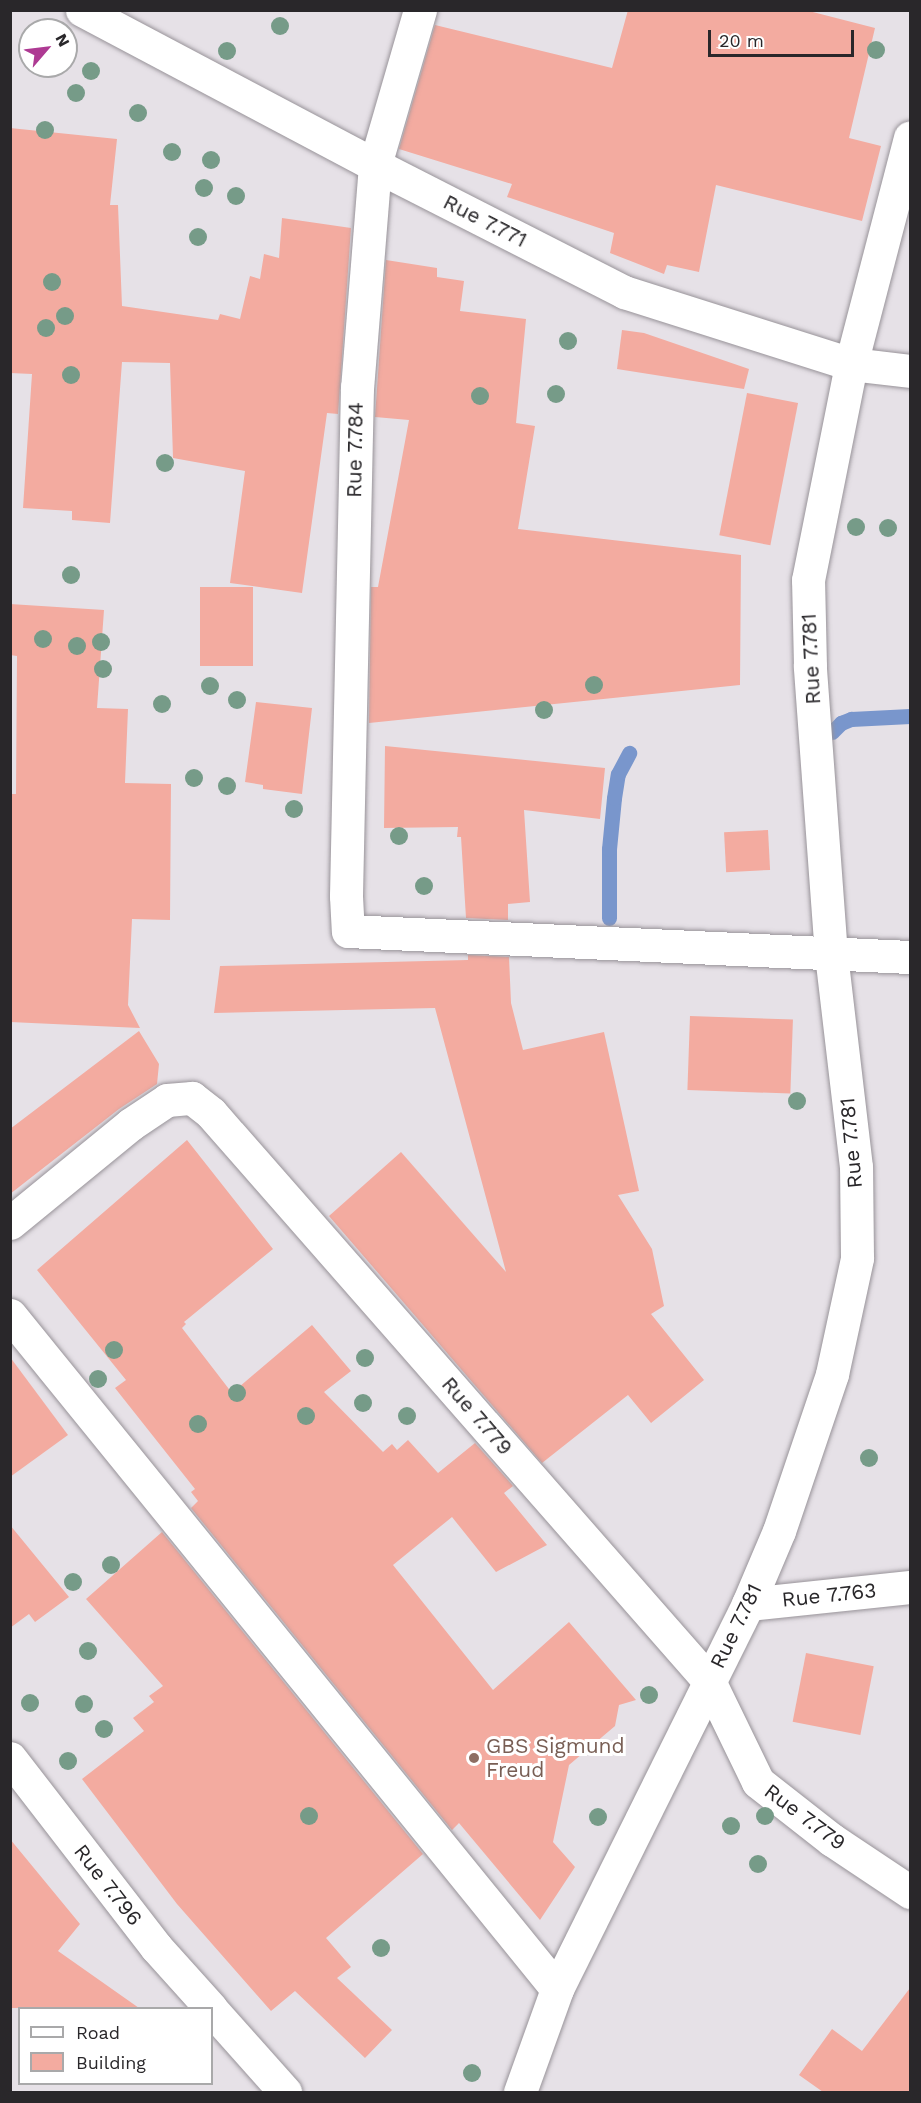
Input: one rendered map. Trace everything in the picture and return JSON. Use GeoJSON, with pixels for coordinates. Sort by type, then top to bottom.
{"type":"FeatureCollection","features":[{"type":"Feature","properties":{"kind":"street","name":"Rue 7.771"},"geometry":{"type":"LineString","coordinates":[[82,10],[375,165],[624,292],[851,364],[910,371]]}},
{"type":"Feature","properties":{"kind":"street","name":"Rue 7.784"},"geometry":{"type":"LineString","coordinates":[[420,10],[375,165],[357,387],[346,896],[348,931],[831,955]]}},
{"type":"Feature","properties":{"kind":"street","name":"Rue 7.781"},"geometry":{"type":"LineString","coordinates":[[519,2092],[557,1989],[748,1604],[779,1531],[832,1374],[857,1258],[856,1167],[831,955],[810,666],[808,580],[851,364],[910,138]]}},
{"type":"Feature","properties":{"kind":"street"},"geometry":{"type":"LineString","coordinates":[[831,955],[910,957]]}},
{"type":"Feature","properties":{"kind":"street","name":"Rue 7.779"},"geometry":{"type":"LineString","coordinates":[[10,1223],[149,1112],[167,1100],[192,1098],[211,1113],[709,1681],[758,1782],[832,1840],[910,1892]]}},
{"type":"Feature","properties":{"kind":"street"},"geometry":{"type":"LineString","coordinates":[[10,1315],[557,1989]]}},
{"type":"Feature","properties":{"kind":"street","name":"Rue 7.763"},"geometry":{"type":"LineString","coordinates":[[748,1604],[910,1587]]}},
{"type":"Feature","properties":{"kind":"street","name":"Rue 7.796"},"geometry":{"type":"LineString","coordinates":[[10,1758],[156,1947],[209,2007]]}},
{"type":"Feature","properties":{"kind":"street","name":"Rue 7.796"},"geometry":{"type":"LineString","coordinates":[[213,2011],[285,2092]]}},
{"type":"Feature","properties":{"kind":"building"},"geometry":{"type":"Polygon","coordinates":[[[628,10],[805,10],[875,28],[849,138],[881,146],[862,221],[716,185],[699,272],[667,265],[664,274],[610,253],[614,233],[507,197],[512,184],[399,149],[435,25],[612,68],[628,10]]]}},
{"type":"Feature","properties":{"kind":"building"},"geometry":{"type":"Polygon","coordinates":[[[10,128],[117,139],[110,205],[118,205],[122,306],[218,320],[220,314],[240,319],[250,276],[260,279],[264,254],[279,258],[282,218],[351,228],[338,414],[327,413],[302,593],[230,583],[245,471],[173,458],[170,363],[122,362],[110,523],[72,520],[72,511],[23,508],[32,374],[10,373],[10,128]]]}},
{"type":"Feature","properties":{"kind":"building"},"geometry":{"type":"Polygon","coordinates":[[[386,260],[437,268],[437,277],[464,281],[460,311],[526,319],[516,423],[535,426],[518,529],[741,555],[740,685],[369,723],[371,587],[378,587],[409,420],[375,417],[386,260]]]}},
{"type":"Feature","properties":{"kind":"building"},"geometry":{"type":"Polygon","coordinates":[[[622,330],[644,333],[749,369],[744,389],[617,369],[622,330]]]}},
{"type":"Feature","properties":{"kind":"building"},"geometry":{"type":"Polygon","coordinates":[[[747,393],[798,403],[770,545],[719,535],[747,393]]]}},
{"type":"Feature","properties":{"kind":"building"},"geometry":{"type":"Polygon","coordinates":[[[200,587],[253,587],[253,666],[200,666],[200,587]]]}},
{"type":"Feature","properties":{"kind":"building"},"geometry":{"type":"Polygon","coordinates":[[[10,604],[104,610],[97,708],[128,709],[125,783],[171,784],[170,920],[132,919],[128,1005],[140,1028],[10,1022],[10,794],[16,794],[17,656],[10,655],[10,604]]]}},
{"type":"Feature","properties":{"kind":"building"},"geometry":{"type":"Polygon","coordinates":[[[256,702],[312,708],[302,794],[263,789],[263,785],[245,782],[256,702]]]}},
{"type":"Feature","properties":{"kind":"building"},"geometry":{"type":"Polygon","coordinates":[[[385,746],[605,768],[600,819],[524,810],[530,902],[508,904],[508,920],[466,918],[461,837],[457,837],[458,827],[384,828],[385,746]]]}},
{"type":"Feature","properties":{"kind":"building"},"geometry":{"type":"Polygon","coordinates":[[[768,830],[770,870],[726,872],[724,832],[768,830]]]}},
{"type":"Feature","properties":{"kind":"building"},"geometry":{"type":"Polygon","coordinates":[[[468,955],[509,957],[511,1003],[523,1050],[604,1032],[639,1191],[618,1195],[652,1249],[664,1306],[651,1314],[704,1380],[651,1423],[628,1395],[542,1463],[329,1216],[401,1152],[506,1272],[435,1008],[214,1013],[220,966],[468,960],[468,955]]]}},
{"type":"Feature","properties":{"kind":"building"},"geometry":{"type":"Polygon","coordinates":[[[690,1016],[793,1020],[790,1094],[687,1090],[690,1016]]]}},
{"type":"Feature","properties":{"kind":"building"},"geometry":{"type":"Polygon","coordinates":[[[139,1031],[159,1064],[157,1084],[119,1109],[10,1194],[10,1129],[139,1031]]]}},
{"type":"Feature","properties":{"kind":"building"},"geometry":{"type":"Polygon","coordinates":[[[187,1140],[273,1249],[184,1322],[186,1324],[182,1328],[232,1393],[312,1325],[351,1371],[324,1392],[383,1452],[392,1444],[397,1450],[408,1440],[438,1473],[475,1443],[513,1486],[504,1493],[547,1545],[496,1572],[452,1517],[393,1565],[493,1690],[569,1622],[636,1700],[619,1705],[615,1726],[569,1765],[553,1842],[575,1867],[540,1920],[459,1823],[452,1830],[191,1508],[198,1501],[191,1492],[195,1489],[115,1388],[126,1380],[37,1270],[187,1140]]]}},
{"type":"Feature","properties":{"kind":"building"},"geometry":{"type":"Polygon","coordinates":[[[10,1357],[68,1435],[10,1477],[10,1357]]]}},
{"type":"Feature","properties":{"kind":"building"},"geometry":{"type":"Polygon","coordinates":[[[10,1525],[69,1597],[35,1622],[29,1614],[10,1628],[10,1525]]]}},
{"type":"Feature","properties":{"kind":"building"},"geometry":{"type":"Polygon","coordinates":[[[162,1532],[423,1854],[326,1938],[351,1967],[337,1978],[392,2030],[365,2058],[295,1991],[271,2011],[177,1904],[82,1779],[144,1731],[133,1718],[154,1702],[149,1696],[163,1686],[86,1599],[162,1532]]]}},
{"type":"Feature","properties":{"kind":"building"},"geometry":{"type":"Polygon","coordinates":[[[806,1653],[874,1666],[860,1735],[793,1722],[806,1653]]]}},
{"type":"Feature","properties":{"kind":"building"},"geometry":{"type":"Polygon","coordinates":[[[10,1839],[80,1924],[58,1951],[138,2007],[10,2008],[10,1839]]]}},
{"type":"Feature","properties":{"kind":"building"},"geometry":{"type":"Polygon","coordinates":[[[910,1988],[910,2092],[823,2092],[799,2075],[832,2029],[862,2051],[910,1988]]]}},
{"type":"Feature","properties":{"kind":"waterway"},"geometry":{"type":"LineString","coordinates":[[832,732],[841,723],[851,719],[910,716]]}},
{"type":"Feature","properties":{"kind":"waterway"},"geometry":{"type":"LineString","coordinates":[[609,918],[609,849],[614,798],[618,774],[629,753]]}},
{"type":"Feature","properties":{"kind":"place","name":"GBS Sigmund Freud"},"geometry":{"type":"Point","coordinates":[474,1758]}}]}
